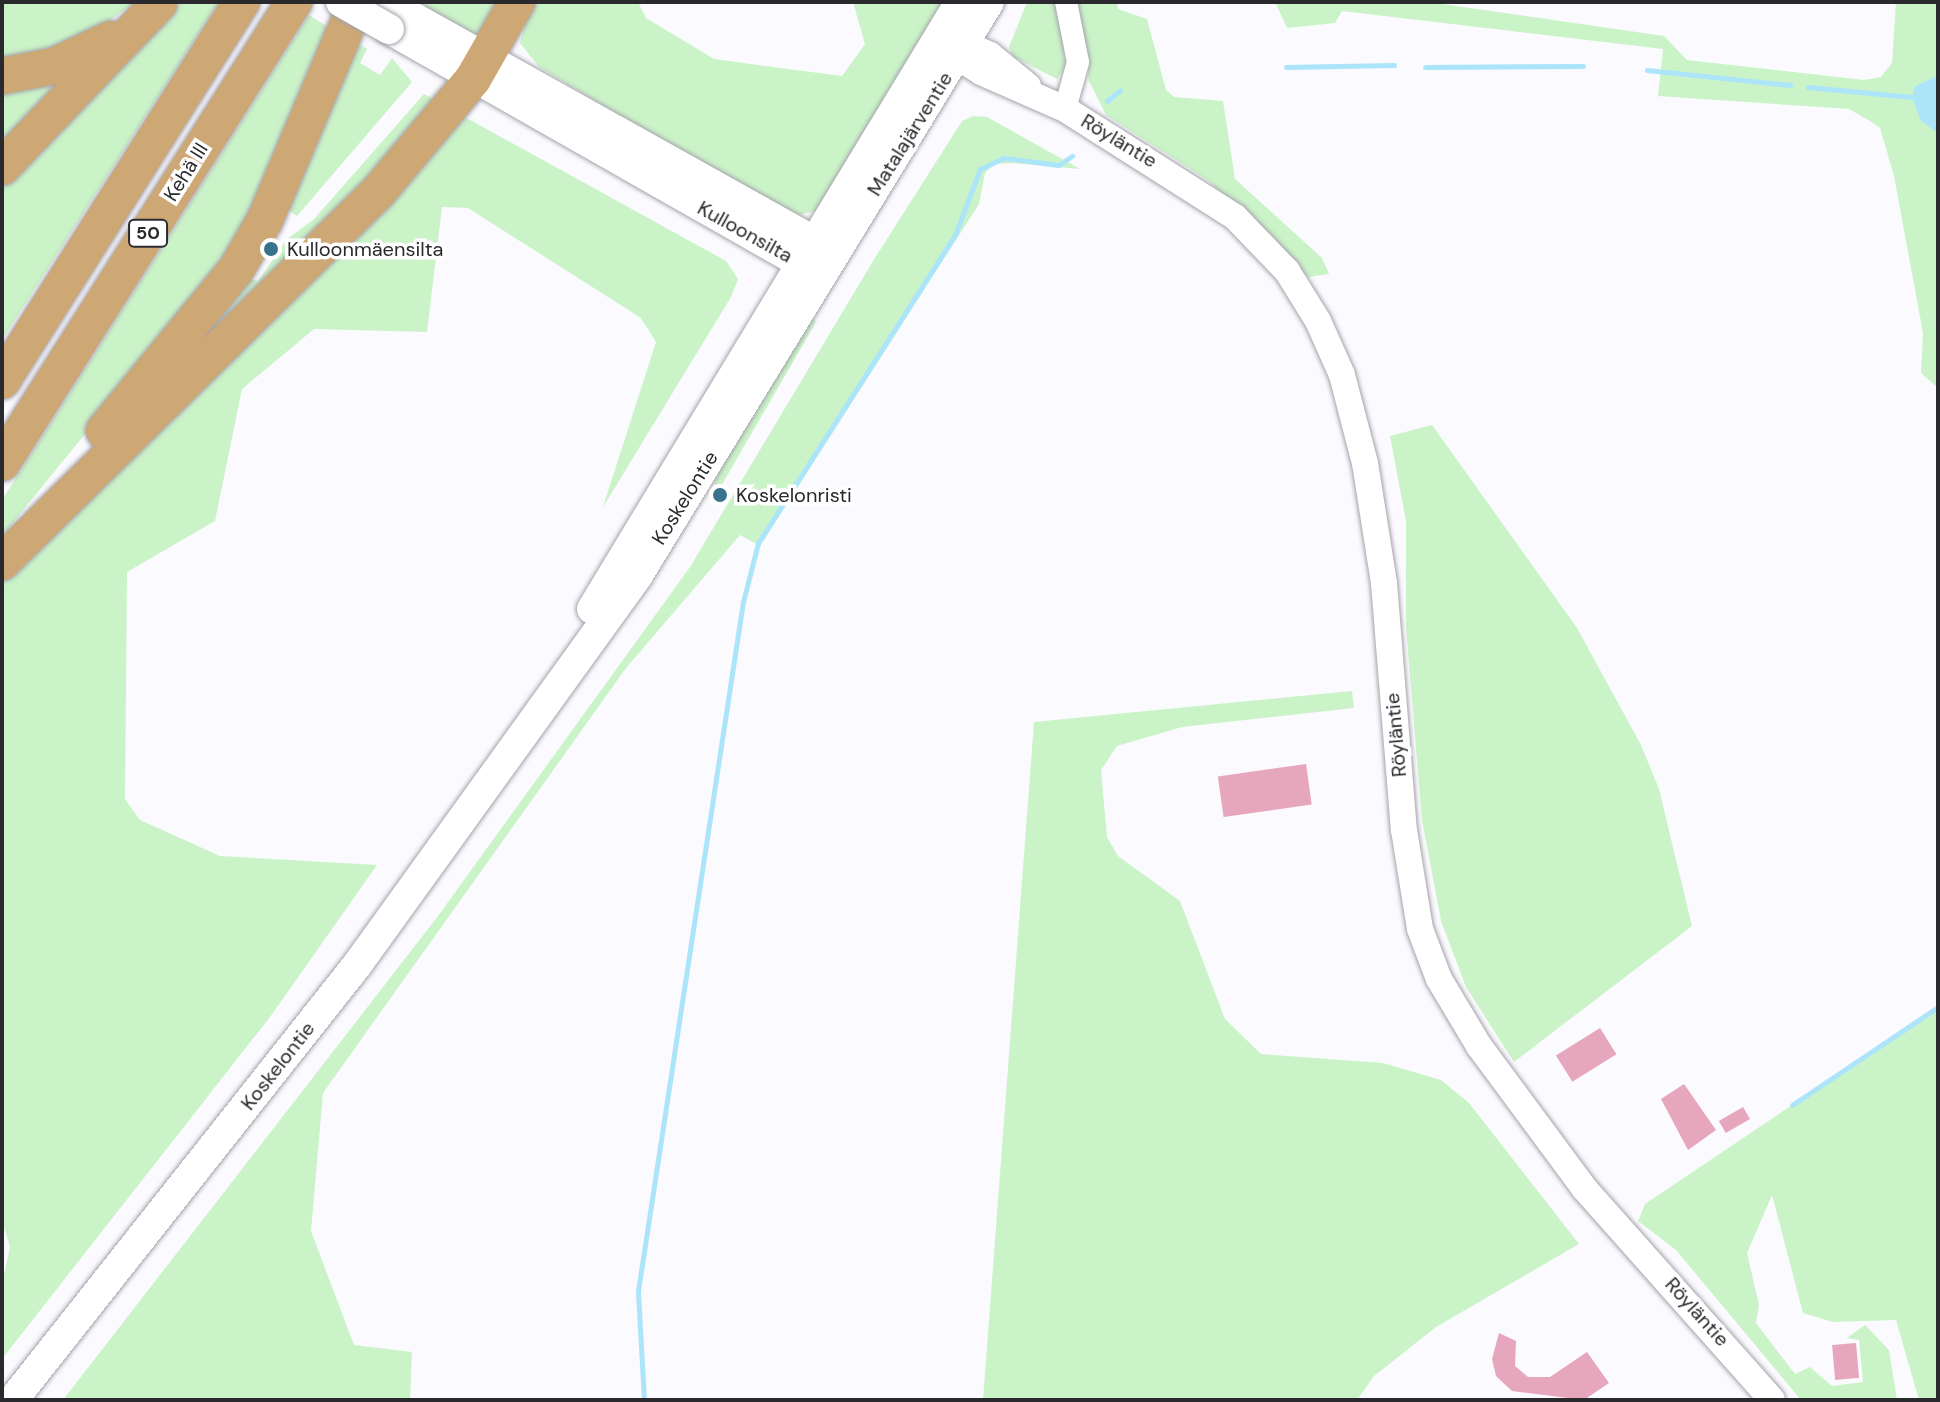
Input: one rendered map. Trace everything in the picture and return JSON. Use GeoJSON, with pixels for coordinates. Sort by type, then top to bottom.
{"type":"FeatureCollection","features":[{"type":"Feature","properties":{"kind":"highway"},"geometry":{"type":"LineString","coordinates":[[2,76],[79,55],[160,2]]}},
{"type":"Feature","properties":{"kind":"highway"},"geometry":{"type":"LineString","coordinates":[[2,167],[160,2]]}},
{"type":"Feature","properties":{"kind":"highway","name":"50"},"geometry":{"type":"LineString","coordinates":[[2,381],[242,2]]}},
{"type":"Feature","properties":{"kind":"highway","name":"Kehä III"},"geometry":{"type":"LineString","coordinates":[[2,463],[294,2]]}},
{"type":"Feature","properties":{"kind":"highway"},"geometry":{"type":"LineString","coordinates":[[29,531],[70,471],[236,270],[265,220],[357,2]]}},
{"type":"Feature","properties":{"kind":"highway"},"geometry":{"type":"LineString","coordinates":[[2,562],[29,531],[318,256],[480,67],[517,2]]}},
{"type":"Feature","properties":{"kind":"main road","name":"Kulloonsilta"},"geometry":{"type":"LineString","coordinates":[[341,2],[392,14],[815,257]]}},
{"type":"Feature","properties":{"kind":"main road","name":"Matalajärventie"},"geometry":{"type":"LineString","coordinates":[[956,44],[960,2]]}},
{"type":"Feature","properties":{"kind":"main road","name":"Matalajärventie"},"geometry":{"type":"LineString","coordinates":[[815,257],[956,44],[989,2]]}},
{"type":"Feature","properties":{"kind":"main road","name":"Koskelontie"},"geometry":{"type":"LineString","coordinates":[[13,1400],[357,965],[530,723],[815,257]]}},
{"type":"Feature","properties":{"kind":"street"},"geometry":{"type":"LineString","coordinates":[[1065,109],[1078,62],[1066,2]]}},
{"type":"Feature","properties":{"kind":"street","name":"Röyläntie"},"geometry":{"type":"LineString","coordinates":[[956,44],[1235,217],[1287,271],[1318,321],[1342,375],[1365,463],[1384,583],[1404,830],[1420,929],[1439,979],[1479,1046],[1584,1188],[1772,1400]]}},
{"type":"Feature","properties":{"kind":"green space"},"geometry":{"type":"Polygon","coordinates":[[[2,2],[135,2],[85,39],[2,65],[2,2]]]}},
{"type":"Feature","properties":{"kind":"green space"},"geometry":{"type":"Polygon","coordinates":[[[182,2],[219,2],[2,340],[2,186],[182,2]]]}},
{"type":"Feature","properties":{"kind":"green space"},"geometry":{"type":"Polygon","coordinates":[[[426,2],[506,2],[479,36],[423,10],[426,2]]]}},
{"type":"Feature","properties":{"kind":"green space"},"geometry":{"type":"Polygon","coordinates":[[[531,2],[638,2],[646,18],[714,59],[842,76],[865,44],[853,2],[951,2],[826,208],[799,215],[762,201],[539,67],[520,43],[531,2]]]}},
{"type":"Feature","properties":{"kind":"green space"},"geometry":{"type":"Polygon","coordinates":[[[1027,2],[1058,2],[1066,66],[1057,79],[1012,56],[1009,47],[1027,2]]]}},
{"type":"Feature","properties":{"kind":"green space"},"geometry":{"type":"Polygon","coordinates":[[[1078,2],[1117,2],[1118,9],[1147,19],[1166,90],[1174,97],[1223,101],[1235,179],[1322,258],[1329,274],[1308,277],[1209,181],[1106,115],[1089,81],[1078,2]]]}},
{"type":"Feature","properties":{"kind":"green space"},"geometry":{"type":"Polygon","coordinates":[[[1275,2],[1428,2],[1664,36],[1687,60],[1864,80],[1881,77],[1892,63],[1896,2],[1938,2],[1938,75],[1915,87],[1912,97],[1938,133],[1938,388],[1921,373],[1923,333],[1894,176],[1880,128],[1870,121],[1849,109],[1658,96],[1663,49],[1342,11],[1335,23],[1287,28],[1275,2]]]}},
{"type":"Feature","properties":{"kind":"green space"},"geometry":{"type":"Polygon","coordinates":[[[309,15],[333,30],[238,246],[2,536],[2,500],[309,15]]]}},
{"type":"Feature","properties":{"kind":"green space"},"geometry":{"type":"Polygon","coordinates":[[[354,41],[367,49],[360,63],[380,75],[392,58],[412,82],[297,216],[288,210],[354,41]]]}},
{"type":"Feature","properties":{"kind":"green space"},"geometry":{"type":"Polygon","coordinates":[[[66,74],[2,147],[2,89],[66,74]]]}},
{"type":"Feature","properties":{"kind":"green space"},"geometry":{"type":"Polygon","coordinates":[[[424,94],[438,101],[397,149],[167,382],[249,279],[258,281],[287,239],[314,219],[424,94]]]}},
{"type":"Feature","properties":{"kind":"green space"},"geometry":{"type":"Polygon","coordinates":[[[463,116],[726,261],[738,279],[731,297],[603,507],[656,342],[641,318],[468,208],[442,207],[427,332],[314,329],[242,389],[215,521],[127,572],[125,799],[140,820],[220,856],[377,865],[270,1017],[2,1359],[2,1284],[10,1247],[2,1221],[2,583],[463,116]]]}},
{"type":"Feature","properties":{"kind":"green space"},"geometry":{"type":"Polygon","coordinates":[[[973,116],[987,117],[1080,169],[1014,163],[994,164],[985,173],[979,204],[760,546],[740,535],[626,668],[323,1093],[311,1231],[354,1345],[412,1352],[410,1400],[63,1400],[438,916],[690,567],[873,261],[962,121],[973,116]]]}},
{"type":"Feature","properties":{"kind":"green space"},"geometry":{"type":"Polygon","coordinates":[[[810,314],[816,322],[720,488],[714,485],[724,451],[810,314]]]}},
{"type":"Feature","properties":{"kind":"green space"},"geometry":{"type":"Polygon","coordinates":[[[1432,425],[1577,628],[1641,745],[1659,789],[1692,926],[1514,1062],[1466,987],[1441,921],[1422,820],[1406,627],[1406,521],[1390,436],[1432,425]]]}},
{"type":"Feature","properties":{"kind":"green space"},"geometry":{"type":"Polygon","coordinates":[[[1352,691],[1354,708],[1182,727],[1117,746],[1101,770],[1107,837],[1118,856],[1180,901],[1225,1019],[1261,1054],[1383,1063],[1441,1080],[1469,1103],[1579,1244],[1436,1327],[1374,1376],[1357,1400],[983,1400],[1034,722],[1352,691]]]}},
{"type":"Feature","properties":{"kind":"green space"},"geometry":{"type":"Polygon","coordinates":[[[1938,1007],[1938,1400],[1919,1400],[1896,1320],[1833,1322],[1803,1313],[1772,1195],[1747,1253],[1759,1305],[1756,1323],[1795,1374],[1810,1367],[1832,1386],[1863,1382],[1859,1340],[1847,1338],[1865,1325],[1889,1350],[1897,1400],[1801,1400],[1676,1250],[1638,1221],[1645,1204],[1938,1007]]]}},
{"type":"Feature","properties":{"kind":"water"},"geometry":{"type":"Polygon","coordinates":[[[1938,75],[1938,133],[1921,121],[1912,97],[1914,87],[1938,75]]]}},
{"type":"Feature","properties":{"kind":"building"},"geometry":{"type":"Polygon","coordinates":[[[1306,764],[1312,805],[1224,817],[1218,776],[1306,764]]]}},
{"type":"Feature","properties":{"kind":"building"},"geometry":{"type":"Polygon","coordinates":[[[1600,1028],[1616,1054],[1572,1082],[1556,1056],[1600,1028]]]}},
{"type":"Feature","properties":{"kind":"building"},"geometry":{"type":"Polygon","coordinates":[[[1684,1084],[1716,1130],[1688,1150],[1661,1099],[1684,1084]]]}},
{"type":"Feature","properties":{"kind":"building"},"geometry":{"type":"Polygon","coordinates":[[[1743,1107],[1750,1119],[1726,1133],[1719,1121],[1743,1107]]]}},
{"type":"Feature","properties":{"kind":"building"},"geometry":{"type":"Polygon","coordinates":[[[1499,1333],[1516,1341],[1515,1366],[1528,1377],[1550,1377],[1587,1352],[1609,1383],[1584,1400],[1512,1391],[1496,1376],[1492,1359],[1499,1333]]]}},
{"type":"Feature","properties":{"kind":"building"},"geometry":{"type":"Polygon","coordinates":[[[1856,1343],[1859,1378],[1835,1380],[1832,1345],[1856,1343]]]}},
{"type":"Feature","properties":{"kind":"waterway"},"geometry":{"type":"LineString","coordinates":[[1286,67],[1394,65]]}},
{"type":"Feature","properties":{"kind":"waterway"},"geometry":{"type":"LineString","coordinates":[[1425,67],[1583,66]]}},
{"type":"Feature","properties":{"kind":"waterway"},"geometry":{"type":"LineString","coordinates":[[1647,70],[1790,85]]}},
{"type":"Feature","properties":{"kind":"waterway"},"geometry":{"type":"LineString","coordinates":[[1808,87],[1912,97]]}},
{"type":"Feature","properties":{"kind":"waterway"},"geometry":{"type":"LineString","coordinates":[[1107,101],[1120,90]]}},
{"type":"Feature","properties":{"kind":"waterway"},"geometry":{"type":"LineString","coordinates":[[644,1400],[638,1291],[743,602],[758,543],[955,235],[980,169],[1004,158],[1059,165],[1072,156]]}},
{"type":"Feature","properties":{"kind":"waterway"},"geometry":{"type":"LineString","coordinates":[[1792,1105],[1938,1007]]}},
{"type":"Feature","properties":{"kind":"place","name":"Kulloonmäensilta"},"geometry":{"type":"Point","coordinates":[271,249]}},
{"type":"Feature","properties":{"kind":"place","name":"Koskelonristi"},"geometry":{"type":"Point","coordinates":[720,495]}}]}
